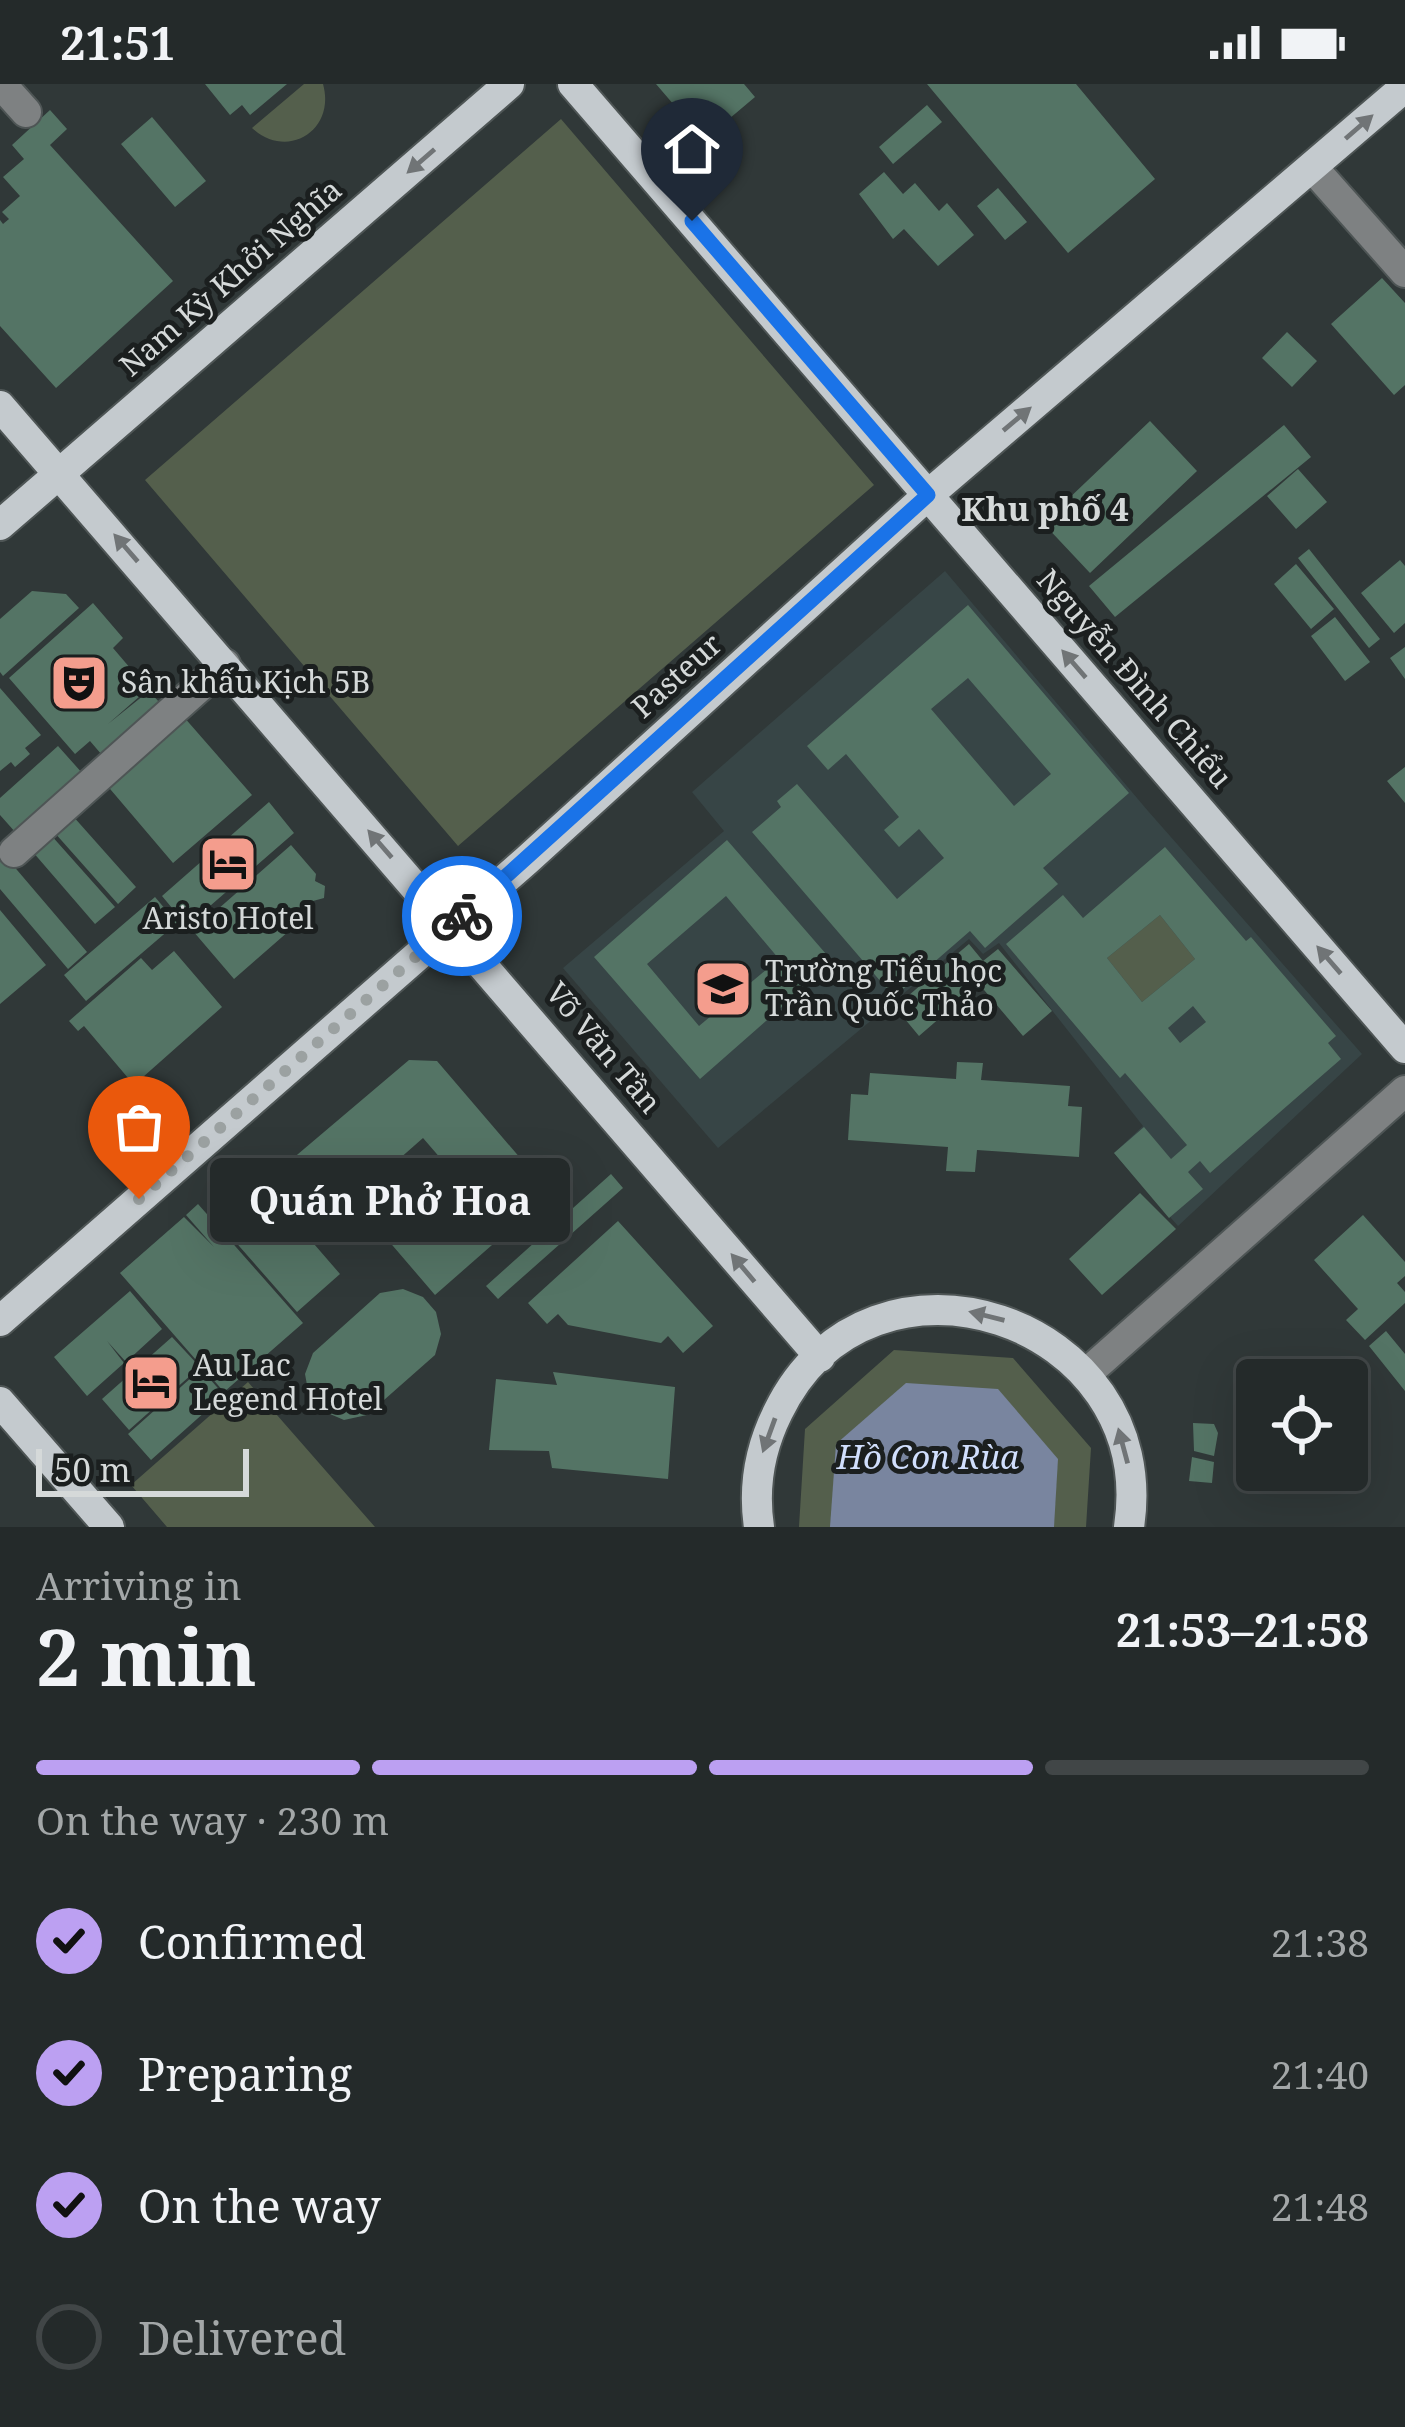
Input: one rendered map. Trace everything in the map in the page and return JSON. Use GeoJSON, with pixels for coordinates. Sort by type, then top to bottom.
{"type":"FeatureCollection","features":[{"type":"Feature","properties":{"kind":"main road","name":"Nam Kỳ Khởi Nghĩa"},"geometry":{"type":"LineString","coordinates":[[0,525],[509,84]]}},
{"type":"Feature","properties":{"kind":"main road","name":"Nguyễn Đình Chiểu"},"geometry":{"type":"LineString","coordinates":[[573,84],[1405,1048]]}},
{"type":"Feature","properties":{"kind":"main road","name":"Pasteur"},"geometry":{"type":"LineString","coordinates":[[0,1321],[451,926],[928,495],[1405,86]]}},
{"type":"Feature","properties":{"kind":"main road","name":"Võ Văn Tần"},"geometry":{"type":"LineString","coordinates":[[0,406],[62,472],[820,1357]]}},
{"type":"Feature","properties":{"kind":"main road"},"geometry":{"type":"LineString","coordinates":[[759,1527],[757,1486],[770,1428],[791,1390],[820,1357],[870,1324],[913,1312],[957,1309],[1015,1323],[1041,1336],[1086,1374],[1117,1425],[1126,1453],[1131,1482],[1129,1527]]}},
{"type":"Feature","properties":{"kind":"main road"},"geometry":{"type":"LineString","coordinates":[[0,1402],[109,1527]]}},
{"type":"Feature","properties":{"kind":"street"},"geometry":{"type":"LineString","coordinates":[[1,84],[26,112]]}},
{"type":"Feature","properties":{"kind":"street"},"geometry":{"type":"LineString","coordinates":[[1312,167],[1405,272]]}},
{"type":"Feature","properties":{"kind":"street"},"geometry":{"type":"LineString","coordinates":[[14,852],[225,664]]}},
{"type":"Feature","properties":{"kind":"street"},"geometry":{"type":"LineString","coordinates":[[1086,1374],[1405,1091]]}},
{"type":"Feature","properties":{"kind":"shaded area"},"geometry":{"type":"Polygon","coordinates":[[[945,571],[1362,1054],[1178,1226],[1114,1153],[1143,1126],[999,943],[983,954],[969,939],[718,1148],[563,968],[724,831],[692,792],[945,571]]]}},
{"type":"Feature","properties":{"kind":"green space"},"geometry":{"type":"Polygon","coordinates":[[[304,84],[323,84],[325,100],[316,127],[306,136],[280,142],[252,128],[304,84]]]}},
{"type":"Feature","properties":{"kind":"green space"},"geometry":{"type":"Polygon","coordinates":[[[561,119],[874,485],[458,846],[145,480],[561,119]]]}},
{"type":"Feature","properties":{"kind":"green space"},"geometry":{"type":"Polygon","coordinates":[[[1160,915],[1195,959],[1142,1002],[1107,958],[1160,915]]]}},
{"type":"Feature","properties":{"kind":"green space","name":"Hồ Con Rùa"},"geometry":{"type":"Polygon","coordinates":[[[894,1350],[1013,1358],[1091,1448],[1086,1527],[799,1527],[805,1429],[894,1350]]]}},
{"type":"Feature","properties":{"kind":"green space"},"geometry":{"type":"Polygon","coordinates":[[[248,1382],[375,1527],[167,1527],[131,1485],[248,1382]]]}},
{"type":"Feature","properties":{"kind":"water","name":"Hồ Con Rùa"},"geometry":{"type":"Polygon","coordinates":[[[906,1383],[998,1389],[1058,1459],[1054,1527],[830,1527],[836,1444],[906,1383]]]}},
{"type":"Feature","properties":{"kind":"building"},"geometry":{"type":"Polygon","coordinates":[[[205,84],[287,84],[250,115],[242,105],[230,115],[205,84]]]}},
{"type":"Feature","properties":{"kind":"building"},"geometry":{"type":"Polygon","coordinates":[[[656,84],[744,84],[755,97],[704,140],[656,84]]]}},
{"type":"Feature","properties":{"kind":"building"},"geometry":{"type":"Polygon","coordinates":[[[927,84],[1076,84],[1155,179],[1068,253],[927,84]]]}},
{"type":"Feature","properties":{"kind":"building"},"geometry":{"type":"Polygon","coordinates":[[[927,105],[942,122],[893,164],[879,147],[927,105]]]}},
{"type":"Feature","properties":{"kind":"building"},"geometry":{"type":"Polygon","coordinates":[[[50,110],[67,129],[50,145],[173,281],[56,388],[0,326],[0,220],[3,224],[9,219],[2,212],[20,196],[3,177],[24,159],[12,145],[50,110]]]}},
{"type":"Feature","properties":{"kind":"building"},"geometry":{"type":"Polygon","coordinates":[[[152,117],[206,181],[175,207],[121,144],[152,117]]]}},
{"type":"Feature","properties":{"kind":"building"},"geometry":{"type":"Polygon","coordinates":[[[884,172],[903,194],[915,183],[939,211],[947,203],[974,235],[938,266],[904,229],[893,239],[859,194],[884,172]]]}},
{"type":"Feature","properties":{"kind":"building"},"geometry":{"type":"Polygon","coordinates":[[[998,188],[1027,222],[1005,240],[977,206],[998,188]]]}},
{"type":"Feature","properties":{"kind":"building"},"geometry":{"type":"Polygon","coordinates":[[[1382,278],[1405,303],[1405,385],[1394,395],[1331,324],[1382,278]]]}},
{"type":"Feature","properties":{"kind":"building"},"geometry":{"type":"Polygon","coordinates":[[[1287,332],[1317,361],[1292,387],[1262,358],[1287,332]]]}},
{"type":"Feature","properties":{"kind":"building"},"geometry":{"type":"Polygon","coordinates":[[[1150,421],[1197,471],[1090,573],[1043,523],[1150,421]]]}},
{"type":"Feature","properties":{"kind":"building"},"geometry":{"type":"Polygon","coordinates":[[[1284,425],[1311,457],[1115,617],[1089,586],[1284,425]]]}},
{"type":"Feature","properties":{"kind":"building"},"geometry":{"type":"Polygon","coordinates":[[[1298,469],[1327,502],[1296,529],[1267,496],[1298,469]]]}},
{"type":"Feature","properties":{"kind":"building"},"geometry":{"type":"Polygon","coordinates":[[[1309,549],[1380,639],[1369,648],[1298,558],[1309,549]]]}},
{"type":"Feature","properties":{"kind":"building"},"geometry":{"type":"Polygon","coordinates":[[[1400,560],[1405,566],[1405,623],[1394,633],[1361,593],[1400,560]]]}},
{"type":"Feature","properties":{"kind":"building"},"geometry":{"type":"Polygon","coordinates":[[[1296,564],[1334,609],[1311,629],[1274,584],[1296,564]]]}},
{"type":"Feature","properties":{"kind":"building"},"geometry":{"type":"Polygon","coordinates":[[[32,591],[66,594],[79,608],[3,676],[0,619],[32,591]]]}},
{"type":"Feature","properties":{"kind":"building","name":"Sân khấu Kịch 5B"},"geometry":{"type":"Polygon","coordinates":[[[93,603],[123,638],[113,648],[148,689],[108,724],[149,691],[160,703],[102,755],[90,741],[75,754],[9,678],[93,603]]]}},
{"type":"Feature","properties":{"kind":"building"},"geometry":{"type":"Polygon","coordinates":[[[968,605],[1129,793],[1043,868],[1058,884],[985,948],[970,931],[894,997],[752,832],[781,807],[777,801],[797,784],[897,899],[944,858],[919,829],[899,847],[884,830],[899,817],[846,754],[828,770],[807,746],[968,605]],[[968,678],[931,709],[1014,806],[1051,774],[968,678]]]}},
{"type":"Feature","properties":{"kind":"building"},"geometry":{"type":"Polygon","coordinates":[[[1335,617],[1370,662],[1345,681],[1311,636],[1335,617]]]}},
{"type":"Feature","properties":{"kind":"building"},"geometry":{"type":"Polygon","coordinates":[[[1405,647],[1405,679],[1390,658],[1405,647]]]}},
{"type":"Feature","properties":{"kind":"building"},"geometry":{"type":"Polygon","coordinates":[[[0,688],[41,735],[25,748],[30,754],[15,767],[11,762],[0,771],[0,688]]]}},
{"type":"Feature","properties":{"kind":"building"},"geometry":{"type":"Polygon","coordinates":[[[183,716],[252,795],[173,863],[105,783],[183,716]]]}},
{"type":"Feature","properties":{"kind":"building"},"geometry":{"type":"Polygon","coordinates":[[[58,746],[83,774],[16,833],[0,815],[0,798],[58,746]]]}},
{"type":"Feature","properties":{"kind":"building"},"geometry":{"type":"Polygon","coordinates":[[[1405,767],[1405,803],[1387,781],[1405,767]]]}},
{"type":"Feature","properties":{"kind":"building","name":"Aristo Hotel"},"geometry":{"type":"Polygon","coordinates":[[[269,802],[294,833],[187,926],[162,896],[269,802]]]}},
{"type":"Feature","properties":{"kind":"building"},"geometry":{"type":"Polygon","coordinates":[[[72,815],[136,887],[118,904],[54,832],[72,815]]]}},
{"type":"Feature","properties":{"kind":"building"},"geometry":{"type":"Polygon","coordinates":[[[50,834],[115,907],[95,924],[32,851],[50,834]]]}},
{"type":"Feature","properties":{"kind":"building"},"geometry":{"type":"Polygon","coordinates":[[[727,840],[833,962],[700,1079],[594,957],[727,840]],[[726,896],[647,964],[699,1026],[779,959],[726,896]]]}},
{"type":"Feature","properties":{"kind":"building"},"geometry":{"type":"Polygon","coordinates":[[[291,845],[316,874],[315,881],[325,886],[324,898],[313,901],[313,910],[234,979],[193,931],[291,845]]]}},
{"type":"Feature","properties":{"kind":"building"},"geometry":{"type":"Polygon","coordinates":[[[1165,847],[1336,1036],[1328,1043],[1341,1059],[1210,1173],[1200,1161],[1188,1172],[1203,1189],[1169,1218],[1114,1153],[1144,1127],[1171,1159],[1187,1145],[1125,1073],[1120,1078],[1006,944],[1063,895],[1083,918],[1165,847]],[[1160,915],[1107,958],[1142,1002],[1195,959],[1160,915]],[[1193,1006],[1168,1028],[1180,1043],[1206,1022],[1193,1006]]]}},
{"type":"Feature","properties":{"kind":"building"},"geometry":{"type":"Polygon","coordinates":[[[0,850],[87,952],[68,969],[0,889],[0,850]]]}},
{"type":"Feature","properties":{"kind":"building"},"geometry":{"type":"Polygon","coordinates":[[[155,897],[177,923],[86,1001],[64,975],[155,897]]]}},
{"type":"Feature","properties":{"kind":"building"},"geometry":{"type":"Polygon","coordinates":[[[0,910],[46,965],[0,1004],[0,910]]]}},
{"type":"Feature","properties":{"kind":"building"},"geometry":{"type":"Polygon","coordinates":[[[969,944],[983,961],[998,949],[1052,1011],[1023,1036],[979,984],[919,1036],[895,1007],[969,944]]]}},
{"type":"Feature","properties":{"kind":"building"},"geometry":{"type":"Polygon","coordinates":[[[174,951],[222,1007],[134,1085],[84,1026],[78,1031],[69,1021],[141,958],[152,970],[174,951]]]}},
{"type":"Feature","properties":{"kind":"building"},"geometry":{"type":"Polygon","coordinates":[[[409,1060],[437,1061],[551,1194],[505,1233],[423,1138],[324,1225],[278,1171],[409,1060]]]}},
{"type":"Feature","properties":{"kind":"building"},"geometry":{"type":"Polygon","coordinates":[[[957,1062],[983,1063],[981,1080],[1070,1086],[1068,1106],[1082,1107],[1079,1157],[977,1150],[975,1172],[946,1171],[948,1147],[848,1140],[851,1094],[868,1095],[870,1073],[956,1079],[957,1062]]]}},
{"type":"Feature","properties":{"kind":"building"},"geometry":{"type":"Polygon","coordinates":[[[611,1174],[623,1188],[498,1299],[486,1286],[611,1174]]]}},
{"type":"Feature","properties":{"kind":"building"},"geometry":{"type":"Polygon","coordinates":[[[431,1175],[492,1245],[435,1295],[375,1225],[431,1175]]]}},
{"type":"Feature","properties":{"kind":"building"},"geometry":{"type":"Polygon","coordinates":[[[269,1192],[340,1274],[297,1312],[225,1230],[269,1192]]]}},
{"type":"Feature","properties":{"kind":"building"},"geometry":{"type":"Polygon","coordinates":[[[1140,1193],[1176,1229],[1102,1295],[1069,1259],[1140,1193]]]}},
{"type":"Feature","properties":{"kind":"building"},"geometry":{"type":"Polygon","coordinates":[[[198,1204],[303,1323],[224,1392],[120,1273],[184,1217],[214,1247],[186,1215],[198,1204]]]}},
{"type":"Feature","properties":{"kind":"building"},"geometry":{"type":"Polygon","coordinates":[[[1363,1215],[1405,1262],[1405,1276],[1397,1283],[1405,1292],[1405,1303],[1365,1340],[1346,1320],[1358,1309],[1314,1260],[1363,1215]]]}},
{"type":"Feature","properties":{"kind":"building"},"geometry":{"type":"Polygon","coordinates":[[[618,1221],[713,1326],[683,1353],[668,1336],[661,1343],[568,1325],[558,1314],[547,1324],[528,1303],[618,1221]]]}},
{"type":"Feature","properties":{"kind":"building"},"geometry":{"type":"Polygon","coordinates":[[[403,1289],[423,1297],[436,1312],[441,1334],[435,1355],[367,1415],[344,1420],[323,1411],[309,1396],[305,1374],[313,1353],[380,1293],[403,1289]]]}},
{"type":"Feature","properties":{"kind":"building"},"geometry":{"type":"Polygon","coordinates":[[[130,1291],[162,1329],[126,1362],[107,1341],[124,1363],[87,1396],[54,1357],[130,1291]]]}},
{"type":"Feature","properties":{"kind":"building"},"geometry":{"type":"Polygon","coordinates":[[[1386,1331],[1405,1354],[1405,1391],[1369,1346],[1386,1331]]]}},
{"type":"Feature","properties":{"kind":"building","name":"Au Lac Legend Hotel"},"geometry":{"type":"Polygon","coordinates":[[[172,1337],[200,1367],[129,1430],[102,1399],[172,1337]]]}},
{"type":"Feature","properties":{"kind":"building"},"geometry":{"type":"Polygon","coordinates":[[[201,1369],[224,1395],[151,1460],[128,1434],[201,1369]]]}},
{"type":"Feature","properties":{"kind":"building"},"geometry":{"type":"Polygon","coordinates":[[[553,1372],[675,1387],[668,1479],[552,1468],[549,1451],[489,1450],[496,1379],[557,1385],[553,1372]]]}},
{"type":"Feature","properties":{"kind":"building"},"geometry":{"type":"Polygon","coordinates":[[[1193,1423],[1214,1424],[1218,1433],[1214,1456],[1194,1451],[1193,1423]]]}},
{"type":"Feature","properties":{"kind":"building"},"geometry":{"type":"Polygon","coordinates":[[[1192,1457],[1214,1462],[1212,1483],[1189,1481],[1192,1457]]]}},
{"type":"Feature","properties":{"kind":"way so far"},"geometry":{"type":"LineString","coordinates":[[139,1199],[462,916]]}},
{"type":"Feature","properties":{"kind":"place","name":"Sân khấu Kịch 5B"},"geometry":{"type":"Point","coordinates":[79,683]}},
{"type":"Feature","properties":{"kind":"place","name":"Aristo Hotel"},"geometry":{"type":"Point","coordinates":[228,864]}},
{"type":"Feature","properties":{"kind":"place","name":"Trường Tiểu học Trần Quốc Thảo"},"geometry":{"type":"Point","coordinates":[723,989]}},
{"type":"Feature","properties":{"kind":"place","name":"Quán Phở Hoa"},"geometry":{"type":"Point","coordinates":[139,1199]}},
{"type":"Feature","properties":{"kind":"place","name":"Au Lac Legend Hotel"},"geometry":{"type":"Point","coordinates":[151,1383]}},
{"type":"Feature","properties":{"kind":"district","name":"Khu phố 4"},"geometry":{"type":"Point","coordinates":[1045,509]}},
{"type":"Feature","properties":{"kind":"route"},"geometry":{"type":"LineString","coordinates":[[462,916],[928,495],[692,221]]}}]}
